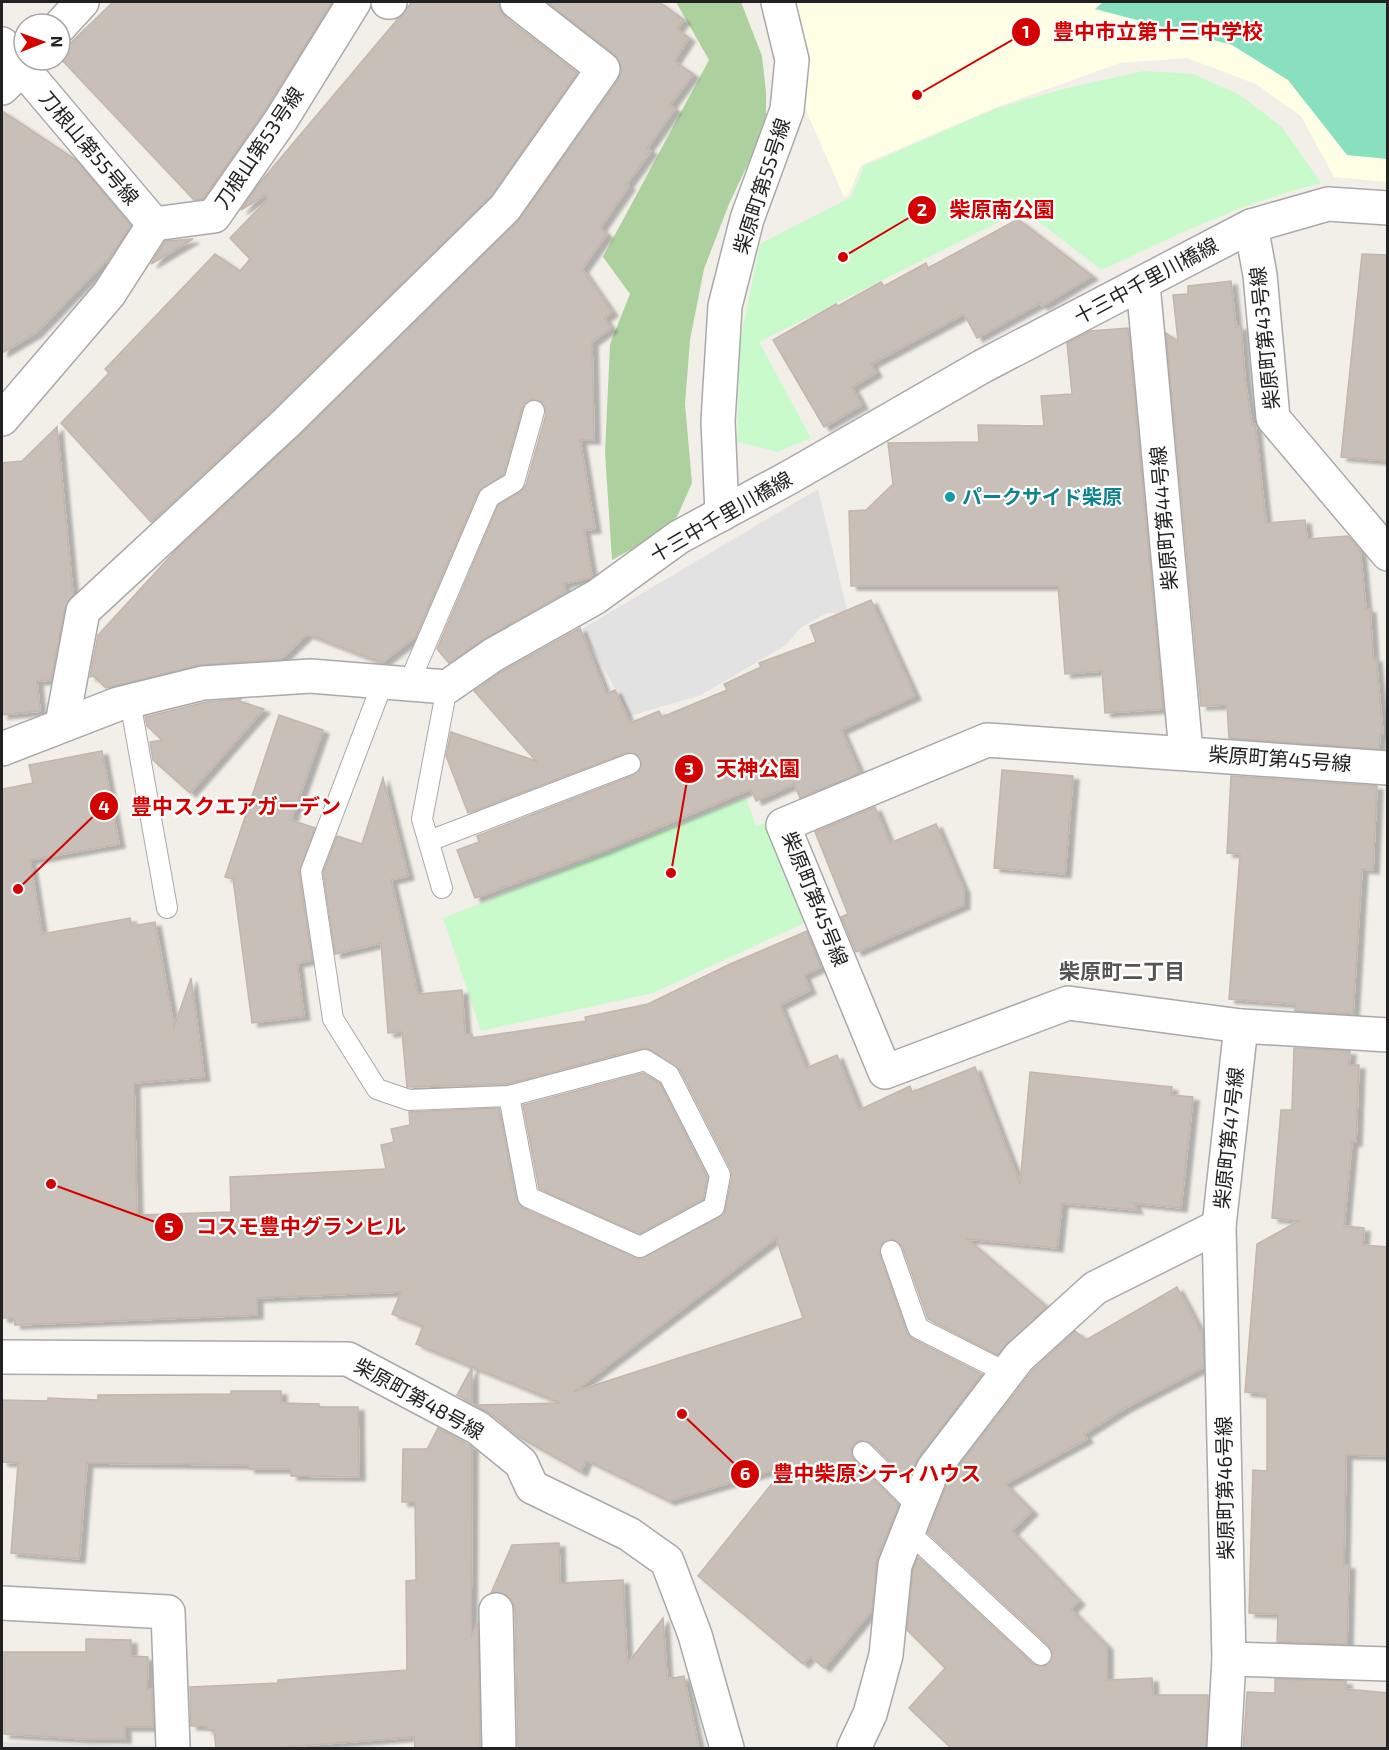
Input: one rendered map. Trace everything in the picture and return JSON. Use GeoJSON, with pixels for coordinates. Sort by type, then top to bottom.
{"type":"FeatureCollection","features":[{"type":"Feature","properties":{"kind":"street","name":"刀根山第53号線"},"geometry":{"type":"LineString","coordinates":[[154,224],[214,216],[281,120],[354,2]]}},
{"type":"Feature","properties":{"kind":"street"},"geometry":{"type":"LineString","coordinates":[[63,724],[83,611],[286,423],[505,208],[603,69],[517,2]]}},
{"type":"Feature","properties":{"kind":"street","name":"柴原町第55号線"},"geometry":{"type":"LineString","coordinates":[[722,514],[718,421],[725,306],[747,219],[787,110],[792,60],[778,2]]}},
{"type":"Feature","properties":{"kind":"street","name":"刀根山第55号線"},"geometry":{"type":"LineString","coordinates":[[2,44],[12,62]]}},
{"type":"Feature","properties":{"kind":"street","name":"刀根山第55号線"},"geometry":{"type":"LineString","coordinates":[[18,72],[154,224]]}},
{"type":"Feature","properties":{"kind":"street","name":"十三中千里川橋線"},"geometry":{"type":"LineString","coordinates":[[447,687],[493,655],[596,597],[679,537],[983,366],[1251,226],[1328,204],[1388,208]]}},
{"type":"Feature","properties":{"kind":"street"},"geometry":{"type":"LineString","coordinates":[[2,419],[110,294],[154,224]]}},
{"type":"Feature","properties":{"kind":"street","name":"柴原町第43号線"},"geometry":{"type":"LineString","coordinates":[[1251,226],[1260,275],[1273,418],[1388,554]]}},
{"type":"Feature","properties":{"kind":"street","name":"柴原町第44号線"},"geometry":{"type":"LineString","coordinates":[[1143,284],[1186,752]]}},
{"type":"Feature","properties":{"kind":"street"},"geometry":{"type":"LineString","coordinates":[[4,746],[130,701],[203,683],[310,676],[447,687]]}},
{"type":"Feature","properties":{"kind":"street","name":"柴原町第45号線"},"geometry":{"type":"LineString","coordinates":[[1241,1026],[1068,1003],[885,1072],[783,825],[987,740],[1186,752],[1388,768]]}},
{"type":"Feature","properties":{"kind":"street"},"geometry":{"type":"LineString","coordinates":[[1241,1026],[1388,1035]]}},
{"type":"Feature","properties":{"kind":"street","name":"柴原町第47号線"},"geometry":{"type":"LineString","coordinates":[[854,1749],[870,1714],[886,1655],[895,1565],[933,1469],[1019,1356],[1095,1288],[1219,1226],[1241,1026]]}},
{"type":"Feature","properties":{"kind":"street","name":"柴原町第46号線"},"geometry":{"type":"LineString","coordinates":[[1219,1226],[1229,1659],[1224,1749]]}},
{"type":"Feature","properties":{"kind":"street","name":"柴原町第48号線"},"geometry":{"type":"LineString","coordinates":[[2,1357],[348,1359],[478,1428],[521,1463],[532,1487],[629,1534],[667,1561],[695,1635],[727,1749]]}},
{"type":"Feature","properties":{"kind":"street"},"geometry":{"type":"LineString","coordinates":[[2,1603],[168,1612],[173,1749]]}},
{"type":"Feature","properties":{"kind":"street"},"geometry":{"type":"LineString","coordinates":[[496,1610],[499,1749]]}},
{"type":"Feature","properties":{"kind":"street"},"geometry":{"type":"LineString","coordinates":[[1229,1659],[1388,1664]]}},
{"type":"Feature","properties":{"kind":"lane"},"geometry":{"type":"LineString","coordinates":[[509,1096],[528,1197],[640,1247],[714,1207],[720,1175],[669,1075],[645,1060],[509,1096],[409,1100],[377,1089],[333,1019],[311,871],[396,683],[489,497],[514,482],[534,411]]}},
{"type":"Feature","properties":{"kind":"lane"},"geometry":{"type":"LineString","coordinates":[[442,888],[422,819],[447,687]]}},
{"type":"Feature","properties":{"kind":"lane"},"geometry":{"type":"LineString","coordinates":[[130,701],[167,908]]}},
{"type":"Feature","properties":{"kind":"lane"},"geometry":{"type":"LineString","coordinates":[[429,841],[630,764]]}},
{"type":"Feature","properties":{"kind":"lane"},"geometry":{"type":"LineString","coordinates":[[891,1251],[918,1328],[1007,1372]]}},
{"type":"Feature","properties":{"kind":"lane"},"geometry":{"type":"LineString","coordinates":[[863,1452],[913,1520],[1041,1655]]}},
{"type":"Feature","properties":{"kind":"shaded area"},"geometry":{"type":"Polygon","coordinates":[[[791,2],[1387,2],[1387,182],[1334,177],[1301,116],[1256,84],[1187,58],[1120,63],[997,107],[861,165],[848,195],[844,197],[805,108],[803,39],[791,2]]]}},
{"type":"Feature","properties":{"kind":"shaded area"},"geometry":{"type":"Polygon","coordinates":[[[818,489],[848,614],[827,613],[800,628],[786,645],[701,695],[630,716],[582,629],[818,489]]]}},
{"type":"Feature","properties":{"kind":"shaded area"},"geometry":{"type":"Polygon","coordinates":[[[2,1742],[157,1746],[157,1748],[2,1748],[2,1742]]]}},
{"type":"Feature","properties":{"kind":"green space"},"geometry":{"type":"Polygon","coordinates":[[[676,2],[741,2],[762,56],[766,92],[766,126],[729,204],[704,269],[690,340],[685,404],[692,483],[677,517],[657,535],[612,560],[605,452],[610,344],[630,294],[603,257],[709,60],[676,2]]]}},
{"type":"Feature","properties":{"kind":"green space"},"geometry":{"type":"Polygon","coordinates":[[[1103,2],[1387,2],[1387,159],[1347,155],[1288,80],[1232,45],[1095,9],[1103,2]]]}},
{"type":"Feature","properties":{"kind":"green space"},"geometry":{"type":"Polygon","coordinates":[[[1144,71],[1193,74],[1240,95],[1282,127],[1321,183],[1237,210],[1102,270],[1023,210],[759,342],[811,438],[778,452],[737,442],[740,342],[760,244],[851,197],[864,166],[997,108],[1071,87],[1144,71]]]}},
{"type":"Feature","properties":{"kind":"green space"},"geometry":{"type":"Polygon","coordinates":[[[746,798],[756,826],[764,823],[804,923],[653,993],[481,1031],[443,918],[746,798]]]}},
{"type":"Feature","properties":{"kind":"building"},"geometry":{"type":"Polygon","coordinates":[[[113,2],[332,2],[265,110],[203,199],[194,200],[72,71],[72,41],[113,2]]]}},
{"type":"Feature","properties":{"kind":"building"},"geometry":{"type":"Polygon","coordinates":[[[412,2],[499,2],[500,10],[505,17],[577,73],[491,196],[273,409],[151,522],[61,423],[109,373],[105,369],[215,254],[240,271],[250,259],[230,238],[268,199],[265,195],[241,210],[258,185],[412,2]]]}},
{"type":"Feature","properties":{"kind":"building"},"geometry":{"type":"Polygon","coordinates":[[[547,2],[659,2],[684,20],[677,29],[689,38],[674,61],[693,74],[670,105],[675,109],[647,148],[651,151],[626,185],[629,186],[600,228],[607,234],[582,269],[612,312],[604,318],[611,328],[592,342],[594,440],[580,440],[595,529],[584,530],[592,577],[563,584],[566,592],[484,639],[449,663],[437,649],[498,505],[520,492],[526,485],[546,414],[542,402],[532,399],[522,408],[504,474],[478,492],[416,636],[382,663],[307,634],[281,659],[199,665],[106,688],[93,676],[90,677],[98,635],[176,550],[299,436],[518,221],[618,80],[622,70],[615,55],[547,2]]]}},
{"type":"Feature","properties":{"kind":"building"},"geometry":{"type":"Polygon","coordinates":[[[2,111],[76,160],[131,226],[107,262],[36,333],[2,353],[2,111]]]}},
{"type":"Feature","properties":{"kind":"building"},"geometry":{"type":"Polygon","coordinates":[[[1018,219],[1092,276],[1042,306],[1040,303],[977,338],[964,314],[871,364],[876,373],[852,387],[862,405],[824,427],[773,340],[836,304],[838,306],[881,282],[884,286],[926,263],[928,268],[1018,219]]]}},
{"type":"Feature","properties":{"kind":"building"},"geometry":{"type":"Polygon","coordinates":[[[193,239],[151,264],[165,241],[193,239]]]}},
{"type":"Feature","properties":{"kind":"building"},"geometry":{"type":"Polygon","coordinates":[[[1362,254],[1388,255],[1388,461],[1341,457],[1362,254]]]}},
{"type":"Feature","properties":{"kind":"building"},"geometry":{"type":"Polygon","coordinates":[[[1231,281],[1236,327],[1241,326],[1245,379],[1252,425],[1255,424],[1266,523],[1305,520],[1307,539],[1348,536],[1360,550],[1366,609],[1370,609],[1373,659],[1376,658],[1383,734],[1380,734],[1379,749],[1229,738],[1227,705],[1201,706],[1166,333],[1178,341],[1173,295],[1188,294],[1188,286],[1231,281]]]}},
{"type":"Feature","properties":{"kind":"building"},"geometry":{"type":"Polygon","coordinates":[[[1128,328],[1163,709],[1105,713],[1102,671],[1065,674],[1058,586],[851,586],[849,511],[866,510],[893,484],[888,443],[979,442],[978,425],[1044,426],[1041,396],[1072,394],[1067,343],[1090,331],[1128,328]]]}},
{"type":"Feature","properties":{"kind":"building"},"geometry":{"type":"Polygon","coordinates":[[[57,427],[73,595],[65,608],[51,680],[37,681],[40,711],[2,715],[2,463],[22,461],[57,427]]]}},
{"type":"Feature","properties":{"kind":"building"},"geometry":{"type":"Polygon","coordinates":[[[871,600],[915,696],[841,730],[860,773],[800,798],[794,784],[756,801],[751,789],[604,850],[475,898],[457,850],[479,842],[477,836],[634,775],[642,765],[637,754],[626,753],[468,813],[446,756],[451,732],[536,761],[474,691],[503,671],[580,628],[606,694],[615,690],[630,723],[659,711],[662,717],[727,690],[724,684],[761,667],[759,663],[816,642],[810,626],[871,600]]]}},
{"type":"Feature","properties":{"kind":"building"},"geometry":{"type":"Polygon","coordinates":[[[241,699],[239,701],[264,709],[190,793],[153,760],[150,742],[162,740],[147,726],[145,717],[206,702],[241,699]]]}},
{"type":"Feature","properties":{"kind":"building"},"geometry":{"type":"Polygon","coordinates":[[[279,715],[323,730],[291,820],[315,828],[299,872],[312,960],[297,963],[304,1016],[252,1023],[233,879],[225,877],[279,715]]]}},
{"type":"Feature","properties":{"kind":"building"},"geometry":{"type":"Polygon","coordinates":[[[102,751],[119,844],[30,860],[42,934],[130,918],[132,926],[155,922],[174,1027],[191,978],[204,1077],[134,1083],[137,1215],[231,1212],[230,1177],[386,1169],[381,1145],[394,1142],[391,1129],[410,1125],[409,1112],[499,1108],[516,1199],[523,1208],[640,1259],[724,1214],[732,1177],[731,1170],[680,1070],[651,1050],[642,1048],[507,1084],[407,1087],[402,1032],[388,1033],[381,943],[335,954],[323,872],[337,836],[362,844],[383,778],[408,876],[391,880],[418,994],[462,990],[465,1034],[472,1034],[472,1038],[586,1021],[585,1017],[648,1004],[728,965],[807,931],[821,967],[804,975],[810,990],[780,1005],[806,1068],[837,1055],[859,1110],[910,1086],[912,1092],[975,1067],[1020,1184],[1030,1072],[1172,1087],[1171,1095],[1193,1097],[1181,1208],[1133,1203],[1137,1210],[1062,1203],[1057,1248],[967,1239],[1047,1307],[997,1355],[928,1319],[902,1246],[893,1239],[882,1244],[880,1255],[907,1333],[913,1339],[982,1374],[918,1458],[908,1480],[871,1443],[860,1440],[854,1444],[851,1449],[854,1460],[899,1505],[877,1558],[872,1610],[824,1668],[810,1656],[803,1664],[698,1576],[786,1466],[669,1501],[586,1460],[581,1472],[519,1437],[490,1413],[474,1405],[560,1403],[416,1344],[423,1326],[392,1314],[401,1292],[257,1298],[257,1315],[15,1325],[14,1318],[2,1318],[2,789],[33,783],[29,765],[102,751]],[[776,1238],[573,1392],[803,1318],[776,1238]]]}},
{"type":"Feature","properties":{"kind":"building"},"geometry":{"type":"Polygon","coordinates":[[[1002,770],[1073,776],[1065,874],[994,868],[1002,770]]]}},
{"type":"Feature","properties":{"kind":"building"},"geometry":{"type":"Polygon","coordinates":[[[1231,776],[1377,786],[1373,870],[1362,869],[1353,1014],[1295,1011],[1295,1004],[1229,999],[1240,854],[1227,853],[1231,776]]]}},
{"type":"Feature","properties":{"kind":"building"},"geometry":{"type":"Polygon","coordinates":[[[875,807],[890,843],[936,824],[964,890],[964,905],[856,952],[841,917],[848,914],[815,832],[875,807]]]}},
{"type":"Feature","properties":{"kind":"building"},"geometry":{"type":"Polygon","coordinates":[[[1294,1048],[1350,1051],[1349,1065],[1359,1065],[1356,1142],[1352,1142],[1344,1226],[1364,1228],[1363,1245],[1388,1247],[1388,1456],[1346,1455],[1344,1565],[1349,1565],[1347,1644],[1277,1642],[1278,1614],[1249,1613],[1253,1470],[1267,1471],[1267,1394],[1245,1392],[1257,1244],[1299,1221],[1272,1218],[1281,1110],[1292,1110],[1294,1048]]]}},
{"type":"Feature","properties":{"kind":"building"},"geometry":{"type":"Polygon","coordinates":[[[643,1073],[660,1083],[707,1177],[703,1199],[639,1234],[539,1189],[523,1105],[643,1073]]]}},
{"type":"Feature","properties":{"kind":"building"},"geometry":{"type":"Polygon","coordinates":[[[1177,1287],[1203,1336],[1204,1367],[1125,1408],[1084,1434],[1087,1439],[1005,1484],[1032,1511],[1012,1531],[1079,1601],[1071,1609],[1107,1646],[1107,1680],[1152,1678],[1153,1695],[1208,1695],[1206,1749],[952,1749],[909,1708],[945,1668],[907,1630],[913,1569],[918,1557],[1033,1664],[1045,1666],[1053,1657],[1049,1646],[928,1533],[949,1478],[1033,1370],[1075,1331],[1086,1340],[1177,1287]]]}},
{"type":"Feature","properties":{"kind":"building"},"geometry":{"type":"Polygon","coordinates":[[[472,1367],[472,1403],[457,1395],[472,1367]]]}},
{"type":"Feature","properties":{"kind":"building"},"geometry":{"type":"Polygon","coordinates":[[[231,1391],[281,1391],[281,1403],[319,1404],[319,1407],[358,1407],[359,1477],[291,1476],[291,1469],[249,1469],[249,1465],[87,1463],[79,1559],[11,1553],[18,1463],[2,1462],[2,1400],[48,1401],[48,1398],[98,1400],[98,1395],[231,1394],[231,1391]]]}},
{"type":"Feature","properties":{"kind":"building"},"geometry":{"type":"Polygon","coordinates":[[[438,1428],[472,1447],[471,1638],[478,1622],[480,1749],[415,1749],[414,1737],[259,1749],[216,1749],[214,1730],[207,1730],[207,1726],[191,1726],[190,1687],[278,1683],[278,1680],[407,1670],[406,1581],[416,1580],[415,1502],[402,1502],[403,1449],[427,1449],[438,1428]]]}},
{"type":"Feature","properties":{"kind":"building"},"geometry":{"type":"Polygon","coordinates":[[[559,1543],[560,1583],[623,1580],[627,1664],[663,1618],[667,1679],[684,1676],[699,1749],[518,1749],[515,1609],[512,1600],[506,1594],[491,1593],[512,1545],[559,1543]]]}},
{"type":"Feature","properties":{"kind":"building"},"geometry":{"type":"Polygon","coordinates":[[[86,1639],[131,1640],[131,1656],[148,1657],[147,1689],[152,1689],[153,1727],[125,1727],[125,1739],[4,1734],[4,1652],[86,1652],[86,1639]]]}},
{"type":"Feature","properties":{"kind":"building"},"geometry":{"type":"Polygon","coordinates":[[[1275,1679],[1346,1681],[1346,1689],[1388,1693],[1388,1749],[1243,1749],[1247,1692],[1275,1693],[1275,1679]]]}},
{"type":"Feature","properties":{"kind":"place","name":"豊中市立第十三中学校"},"geometry":{"type":"Point","coordinates":[917,95]}},
{"type":"Feature","properties":{"kind":"place","name":"柴原南公園"},"geometry":{"type":"Point","coordinates":[843,257]}},
{"type":"Feature","properties":{"kind":"place","name":"パークサイド柴原"},"geometry":{"type":"Point","coordinates":[950,497]}},
{"type":"Feature","properties":{"kind":"place","name":"天神公園"},"geometry":{"type":"Point","coordinates":[671,873]}},
{"type":"Feature","properties":{"kind":"place","name":"豊中スクエアガーデン"},"geometry":{"type":"Point","coordinates":[18,889]}},
{"type":"Feature","properties":{"kind":"place","name":"コスモ豊中グランヒル"},"geometry":{"type":"Point","coordinates":[51,1184]}},
{"type":"Feature","properties":{"kind":"place","name":"豊中柴原シティハウス"},"geometry":{"type":"Point","coordinates":[682,1414]}},
{"type":"Feature","properties":{"kind":"district","name":"柴原町二丁目"},"geometry":{"type":"Point","coordinates":[1122,972]}}]}
